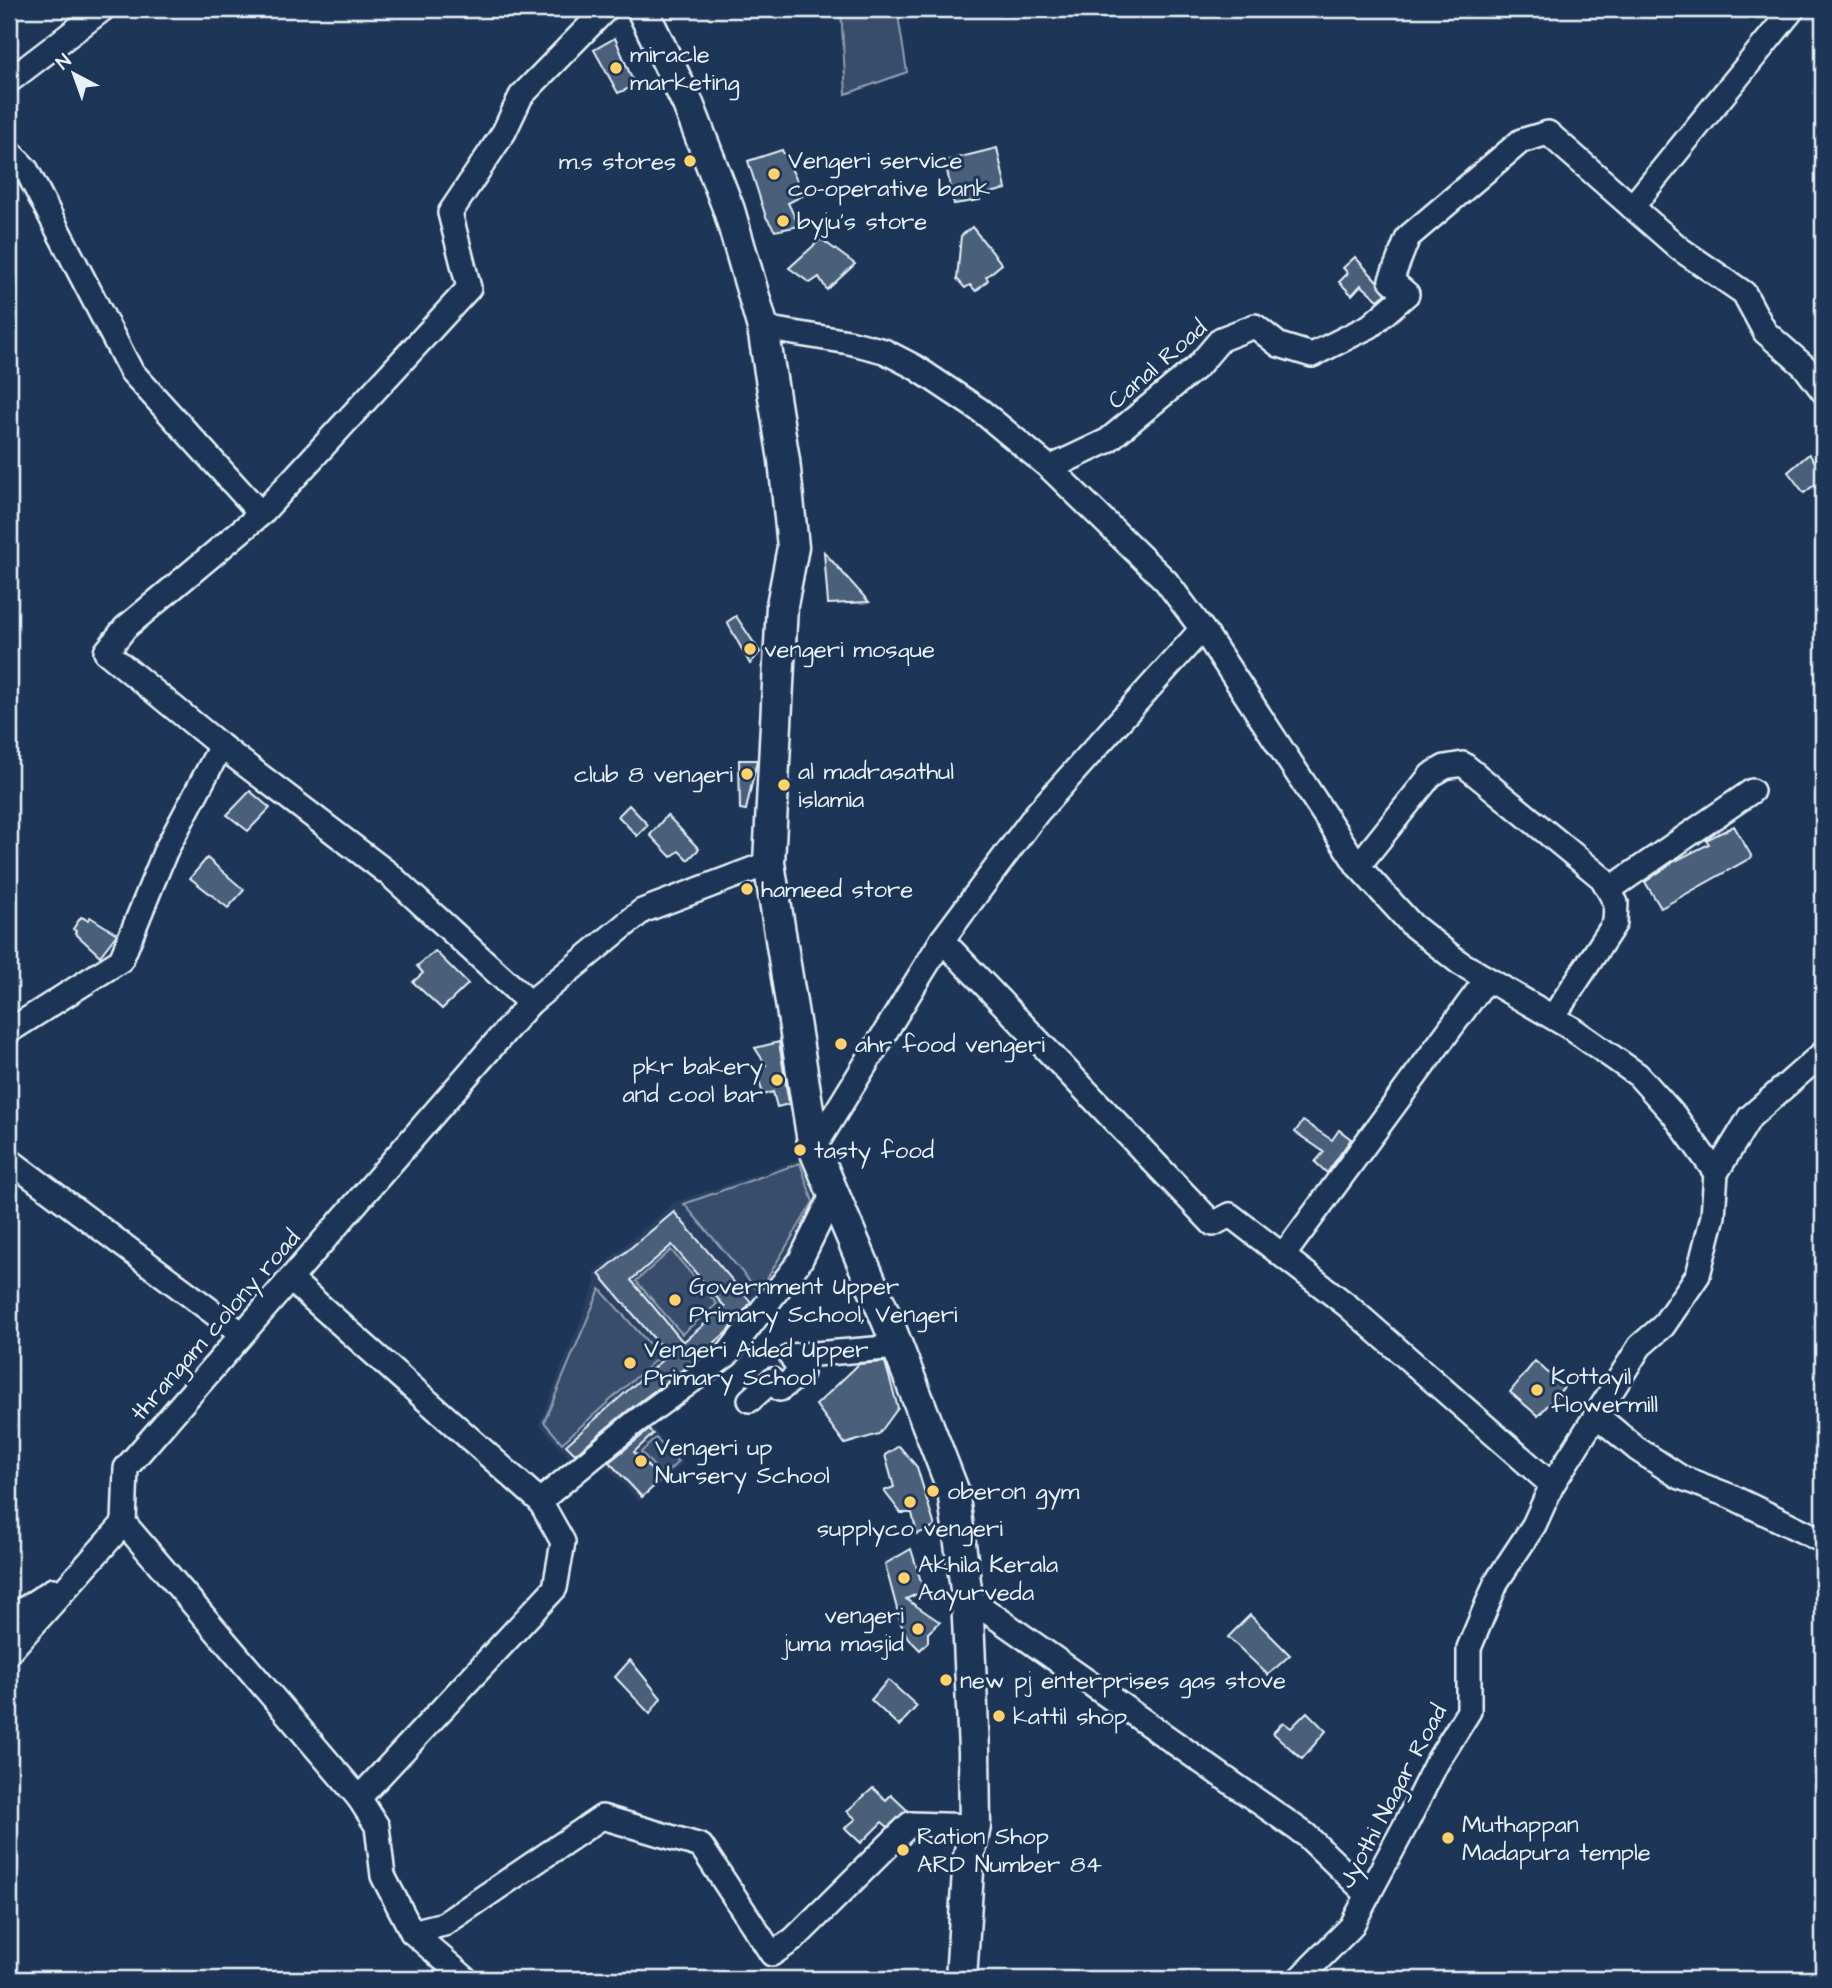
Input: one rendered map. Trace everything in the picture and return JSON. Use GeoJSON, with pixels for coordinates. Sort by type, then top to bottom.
{"type":"FeatureCollection","features":[{"type":"Feature","properties":{"kind":"main road"},"geometry":{"type":"LineString","coordinates":[[642,9],[688,104],[729,211],[763,328],[784,460],[793,547],[782,605],[769,863],[814,1148],[898,1347],[953,1490],[968,1597],[975,1826],[969,1856],[961,1979]]}},
{"type":"Feature","properties":{"kind":"street"},"geometry":{"type":"LineString","coordinates":[[9,81],[103,9]]}},
{"type":"Feature","properties":{"kind":"street"},"geometry":{"type":"LineString","coordinates":[[530,1003],[389,874],[222,746],[106,652],[125,628],[261,513],[469,288],[450,214],[504,132],[521,96],[606,9]]}},
{"type":"Feature","properties":{"kind":"street"},"geometry":{"type":"LineString","coordinates":[[1793,9],[1632,207],[1679,249],[1744,293],[1765,332],[1804,366],[1823,391]]}},
{"type":"Feature","properties":{"kind":"street","name":"Canal Road"},"geometry":{"type":"LineString","coordinates":[[1051,468],[1107,441],[1198,366],[1221,339],[1255,326],[1279,345],[1312,355],[1370,326],[1407,294],[1391,280],[1408,237],[1521,141],[1548,134],[1632,207]]}},
{"type":"Feature","properties":{"kind":"street"},"geometry":{"type":"LineString","coordinates":[[9,151],[26,169],[131,371],[261,513]]}},
{"type":"Feature","properties":{"kind":"street"},"geometry":{"type":"LineString","coordinates":[[763,328],[849,341],[884,351],[915,367],[981,411],[1051,468],[1167,581],[1202,629],[1357,866],[1412,925],[1486,980],[1553,1017],[1638,1075],[1674,1115],[1716,1172]]}},
{"type":"Feature","properties":{"kind":"street"},"geometry":{"type":"LineString","coordinates":[[814,1148],[943,940],[1037,813],[1202,629]]}},
{"type":"Feature","properties":{"kind":"street"},"geometry":{"type":"LineString","coordinates":[[9,1031],[121,960],[164,852],[222,746]]}},
{"type":"Feature","properties":{"kind":"street"},"geometry":{"type":"LineString","coordinates":[[1357,866],[1432,775],[1445,767],[1463,764],[1602,878],[1616,903],[1615,923],[1553,1017]]}},
{"type":"Feature","properties":{"kind":"street"},"geometry":{"type":"LineString","coordinates":[[1610,889],[1752,791]]}},
{"type":"Feature","properties":{"kind":"street","name":"thrangam colony road"},"geometry":{"type":"LineString","coordinates":[[124,1523],[125,1468],[530,1003],[642,911],[769,863]]}},
{"type":"Feature","properties":{"kind":"street"},"geometry":{"type":"LineString","coordinates":[[943,940],[1213,1224],[1230,1215],[1348,1306],[1552,1485]]}},
{"type":"Feature","properties":{"kind":"street"},"geometry":{"type":"LineString","coordinates":[[1283,1256],[1486,980]]}},
{"type":"Feature","properties":{"kind":"street","name":"Jyothi Nagar Road"},"geometry":{"type":"LineString","coordinates":[[1299,1979],[1351,1927],[1436,1764],[1469,1711],[1469,1648],[1497,1581],[1534,1525],[1552,1485],[1640,1346],[1663,1326],[1698,1275],[1713,1216],[1716,1172],[1750,1116],[1823,1054]]}},
{"type":"Feature","properties":{"kind":"street"},"geometry":{"type":"LineString","coordinates":[[9,1160],[242,1334]]}},
{"type":"Feature","properties":{"kind":"street"},"geometry":{"type":"LineString","coordinates":[[540,1501],[634,1423],[727,1355],[800,1261],[833,1194]]}},
{"type":"Feature","properties":{"kind":"street"},"geometry":{"type":"LineString","coordinates":[[290,1279],[540,1501],[563,1542],[555,1588],[359,1798]]}},
{"type":"Feature","properties":{"kind":"street"},"geometry":{"type":"LineString","coordinates":[[750,1400],[772,1380],[780,1390],[801,1373],[791,1356],[898,1347]]}},
{"type":"Feature","properties":{"kind":"street"},"geometry":{"type":"LineString","coordinates":[[1596,1415],[1637,1449],[1680,1477],[1730,1496],[1823,1541]]}},
{"type":"Feature","properties":{"kind":"street"},"geometry":{"type":"LineString","coordinates":[[9,1652],[124,1523],[359,1798],[377,1826],[383,1875],[412,1933],[466,1979]]}},
{"type":"Feature","properties":{"kind":"street"},"geometry":{"type":"LineString","coordinates":[[9,1619],[79,1573]]}},
{"type":"Feature","properties":{"kind":"street"},"geometry":{"type":"LineString","coordinates":[[968,1597],[1306,1835],[1368,1895]]}},
{"type":"Feature","properties":{"kind":"street"},"geometry":{"type":"LineString","coordinates":[[412,1933],[444,1924],[602,1816],[701,1846],[772,1954],[794,1939],[910,1824],[975,1826]]}},
{"type":"Feature","properties":{"kind":"shaded area"},"geometry":{"type":"Polygon","coordinates":[[[841,9],[897,9],[907,72],[846,94],[841,9]]]}},
{"type":"Feature","properties":{"kind":"shaded area","name":"Vengeri Aided Upper Primary School"},"geometry":{"type":"Polygon","coordinates":[[[804,1158],[819,1201],[765,1303],[577,1468],[539,1424],[595,1284],[594,1272],[675,1202],[804,1158]]]}},
{"type":"Feature","properties":{"kind":"shaded area"},"geometry":{"type":"Polygon","coordinates":[[[800,1163],[813,1202],[759,1292],[684,1204],[800,1163]]]}},
{"type":"Feature","properties":{"kind":"shaded area"},"geometry":{"type":"Polygon","coordinates":[[[671,1250],[717,1304],[682,1334],[636,1281],[671,1250]]]}},
{"type":"Feature","properties":{"kind":"shaded area"},"geometry":{"type":"Polygon","coordinates":[[[600,1289],[660,1356],[562,1443],[544,1422],[600,1289]]]}},
{"type":"Feature","properties":{"kind":"shaded area","name":"Vengeri up Nursery School"},"geometry":{"type":"Polygon","coordinates":[[[644,1420],[683,1463],[639,1502],[600,1459],[644,1420]]]}},
{"type":"Feature","properties":{"kind":"shaded area"},"geometry":{"type":"Polygon","coordinates":[[[656,1438],[678,1462],[663,1476],[641,1452],[656,1438]]]}},
{"type":"Feature","properties":{"kind":"building","name":"miracle marketing"},"geometry":{"type":"Polygon","coordinates":[[[615,38],[635,86],[618,93],[594,50],[615,38]]]}},
{"type":"Feature","properties":{"kind":"building"},"geometry":{"type":"Polygon","coordinates":[[[997,148],[1006,189],[979,196],[980,200],[954,204],[945,161],[997,148]]]}},
{"type":"Feature","properties":{"kind":"building","name":"Vengeri service co-operative bank"},"geometry":{"type":"Polygon","coordinates":[[[782,150],[804,195],[788,203],[799,226],[775,231],[766,217],[748,161],[782,150]]]}},
{"type":"Feature","properties":{"kind":"building"},"geometry":{"type":"Polygon","coordinates":[[[972,227],[1002,264],[986,277],[988,280],[976,291],[970,285],[965,288],[957,279],[961,236],[972,227]]]}},
{"type":"Feature","properties":{"kind":"building"},"geometry":{"type":"Polygon","coordinates":[[[821,239],[855,264],[827,290],[819,277],[810,283],[789,268],[821,239]]]}},
{"type":"Feature","properties":{"kind":"building"},"geometry":{"type":"Polygon","coordinates":[[[1355,257],[1386,294],[1378,300],[1361,285],[1352,295],[1339,282],[1348,273],[1343,268],[1355,257]]]}},
{"type":"Feature","properties":{"kind":"building"},"geometry":{"type":"Polygon","coordinates":[[[1809,454],[1823,472],[1823,478],[1804,493],[1788,472],[1809,454]]]}},
{"type":"Feature","properties":{"kind":"building"},"geometry":{"type":"Polygon","coordinates":[[[824,552],[869,602],[828,604],[824,552]]]}},
{"type":"Feature","properties":{"kind":"building"},"geometry":{"type":"Polygon","coordinates":[[[736,616],[760,652],[750,664],[727,622],[736,616]]]}},
{"type":"Feature","properties":{"kind":"building","name":"club 8 vengeri"},"geometry":{"type":"Polygon","coordinates":[[[739,760],[757,760],[746,810],[740,809],[739,760]]]}},
{"type":"Feature","properties":{"kind":"building"},"geometry":{"type":"Polygon","coordinates":[[[250,791],[270,808],[248,831],[227,815],[250,791]]]}},
{"type":"Feature","properties":{"kind":"building"},"geometry":{"type":"Polygon","coordinates":[[[629,805],[648,825],[637,836],[618,816],[629,805]]]}},
{"type":"Feature","properties":{"kind":"building"},"geometry":{"type":"Polygon","coordinates":[[[667,815],[699,849],[688,860],[679,851],[671,857],[650,835],[667,815]]]}},
{"type":"Feature","properties":{"kind":"building"},"geometry":{"type":"Polygon","coordinates":[[[1734,826],[1752,857],[1661,908],[1645,882],[1675,861],[1709,844],[1706,840],[1734,826]]]}},
{"type":"Feature","properties":{"kind":"building"},"geometry":{"type":"Polygon","coordinates":[[[207,858],[244,890],[228,908],[190,878],[207,858]]]}},
{"type":"Feature","properties":{"kind":"building"},"geometry":{"type":"Polygon","coordinates":[[[81,917],[88,920],[90,917],[117,934],[100,956],[73,929],[81,917]]]}},
{"type":"Feature","properties":{"kind":"building"},"geometry":{"type":"Polygon","coordinates":[[[435,951],[468,984],[442,1009],[413,982],[423,973],[417,966],[435,951]]]}},
{"type":"Feature","properties":{"kind":"building","name":"pkr bakery and cool bar"},"geometry":{"type":"Polygon","coordinates":[[[779,1042],[789,1104],[777,1107],[773,1092],[763,1095],[756,1068],[766,1065],[755,1048],[779,1042]]]}},
{"type":"Feature","properties":{"kind":"building"},"geometry":{"type":"Polygon","coordinates":[[[1303,1121],[1332,1140],[1339,1130],[1351,1139],[1327,1173],[1315,1162],[1324,1152],[1295,1132],[1303,1121]]]}},
{"type":"Feature","properties":{"kind":"building"},"geometry":{"type":"Polygon","coordinates":[[[674,1212],[751,1302],[728,1331],[575,1454],[566,1445],[668,1355],[599,1274],[674,1212]],[[672,1245],[631,1280],[683,1342],[725,1307],[672,1245]]]}},
{"type":"Feature","properties":{"kind":"building","name":"Kottayil flowermill"},"geometry":{"type":"Polygon","coordinates":[[[1535,1361],[1564,1387],[1538,1416],[1510,1392],[1535,1361]]]}},
{"type":"Feature","properties":{"kind":"building"},"geometry":{"type":"Polygon","coordinates":[[[885,1362],[898,1408],[879,1434],[845,1444],[816,1405],[859,1364],[885,1362]]]}},
{"type":"Feature","properties":{"kind":"building"},"geometry":{"type":"Polygon","coordinates":[[[649,1430],[653,1434],[634,1452],[661,1480],[642,1497],[609,1462],[649,1430]]]}},
{"type":"Feature","properties":{"kind":"building","name":"supplyco vengeri"},"geometry":{"type":"Polygon","coordinates":[[[899,1446],[917,1467],[935,1527],[917,1534],[912,1513],[901,1513],[884,1491],[894,1487],[885,1455],[899,1446]]]}},
{"type":"Feature","properties":{"kind":"building"},"geometry":{"type":"Polygon","coordinates":[[[911,1549],[924,1591],[906,1599],[940,1622],[928,1633],[928,1642],[920,1650],[908,1638],[901,1624],[885,1564],[911,1549]]]}},
{"type":"Feature","properties":{"kind":"building"},"geometry":{"type":"Polygon","coordinates":[[[1250,1615],[1290,1655],[1268,1675],[1228,1637],[1250,1615]]]}},
{"type":"Feature","properties":{"kind":"building"},"geometry":{"type":"Polygon","coordinates":[[[630,1660],[661,1698],[650,1714],[615,1677],[630,1660]]]}},
{"type":"Feature","properties":{"kind":"building"},"geometry":{"type":"Polygon","coordinates":[[[888,1680],[917,1706],[899,1726],[871,1700],[888,1680]]]}},
{"type":"Feature","properties":{"kind":"building"},"geometry":{"type":"Polygon","coordinates":[[[1307,1712],[1326,1731],[1302,1759],[1273,1733],[1283,1722],[1291,1728],[1307,1712]]]}},
{"type":"Feature","properties":{"kind":"building"},"geometry":{"type":"Polygon","coordinates":[[[873,1788],[886,1800],[891,1795],[907,1810],[888,1827],[882,1822],[861,1843],[845,1828],[856,1819],[847,1811],[873,1788]]]}},
{"type":"Feature","properties":{"kind":"place","name":"miracle marketing"},"geometry":{"type":"Point","coordinates":[616,68]}},
{"type":"Feature","properties":{"kind":"place","name":"m.s stores"},"geometry":{"type":"Point","coordinates":[690,161]}},
{"type":"Feature","properties":{"kind":"place","name":"Vengeri service co-operative bank"},"geometry":{"type":"Point","coordinates":[774,174]}},
{"type":"Feature","properties":{"kind":"place","name":"byju's store"},"geometry":{"type":"Point","coordinates":[783,221]}},
{"type":"Feature","properties":{"kind":"place","name":"vengeri mosque"},"geometry":{"type":"Point","coordinates":[750,649]}},
{"type":"Feature","properties":{"kind":"place","name":"club 8 vengeri"},"geometry":{"type":"Point","coordinates":[747,774]}},
{"type":"Feature","properties":{"kind":"place","name":"al madrasathul islamia"},"geometry":{"type":"Point","coordinates":[784,785]}},
{"type":"Feature","properties":{"kind":"place","name":"hameed store"},"geometry":{"type":"Point","coordinates":[747,889]}},
{"type":"Feature","properties":{"kind":"place","name":"ahr food vengeri"},"geometry":{"type":"Point","coordinates":[841,1044]}},
{"type":"Feature","properties":{"kind":"place","name":"pkr bakery and cool bar"},"geometry":{"type":"Point","coordinates":[777,1080]}},
{"type":"Feature","properties":{"kind":"place","name":"tasty food"},"geometry":{"type":"Point","coordinates":[800,1150]}},
{"type":"Feature","properties":{"kind":"place","name":"Government Upper Primary School, Vengeri"},"geometry":{"type":"Point","coordinates":[675,1300]}},
{"type":"Feature","properties":{"kind":"place","name":"Vengeri Aided Upper Primary School"},"geometry":{"type":"Point","coordinates":[630,1363]}},
{"type":"Feature","properties":{"kind":"place","name":"Kottayil flowermill"},"geometry":{"type":"Point","coordinates":[1537,1390]}},
{"type":"Feature","properties":{"kind":"place","name":"Vengeri up Nursery School"},"geometry":{"type":"Point","coordinates":[641,1461]}},
{"type":"Feature","properties":{"kind":"place","name":"oberon gym"},"geometry":{"type":"Point","coordinates":[933,1491]}},
{"type":"Feature","properties":{"kind":"place","name":"supplyco vengeri"},"geometry":{"type":"Point","coordinates":[910,1502]}},
{"type":"Feature","properties":{"kind":"place","name":"Akhila Kerala Aayurveda"},"geometry":{"type":"Point","coordinates":[904,1578]}},
{"type":"Feature","properties":{"kind":"place","name":"vengeri juma masjid"},"geometry":{"type":"Point","coordinates":[918,1629]}},
{"type":"Feature","properties":{"kind":"place","name":"new pj enterprises gas stove"},"geometry":{"type":"Point","coordinates":[946,1680]}},
{"type":"Feature","properties":{"kind":"place","name":"kattil shop"},"geometry":{"type":"Point","coordinates":[999,1716]}},
{"type":"Feature","properties":{"kind":"place","name":"Muthappan Madapura temple"},"geometry":{"type":"Point","coordinates":[1448,1838]}},
{"type":"Feature","properties":{"kind":"place","name":"Ration Shop ARD Number 84"},"geometry":{"type":"Point","coordinates":[903,1850]}}]}
